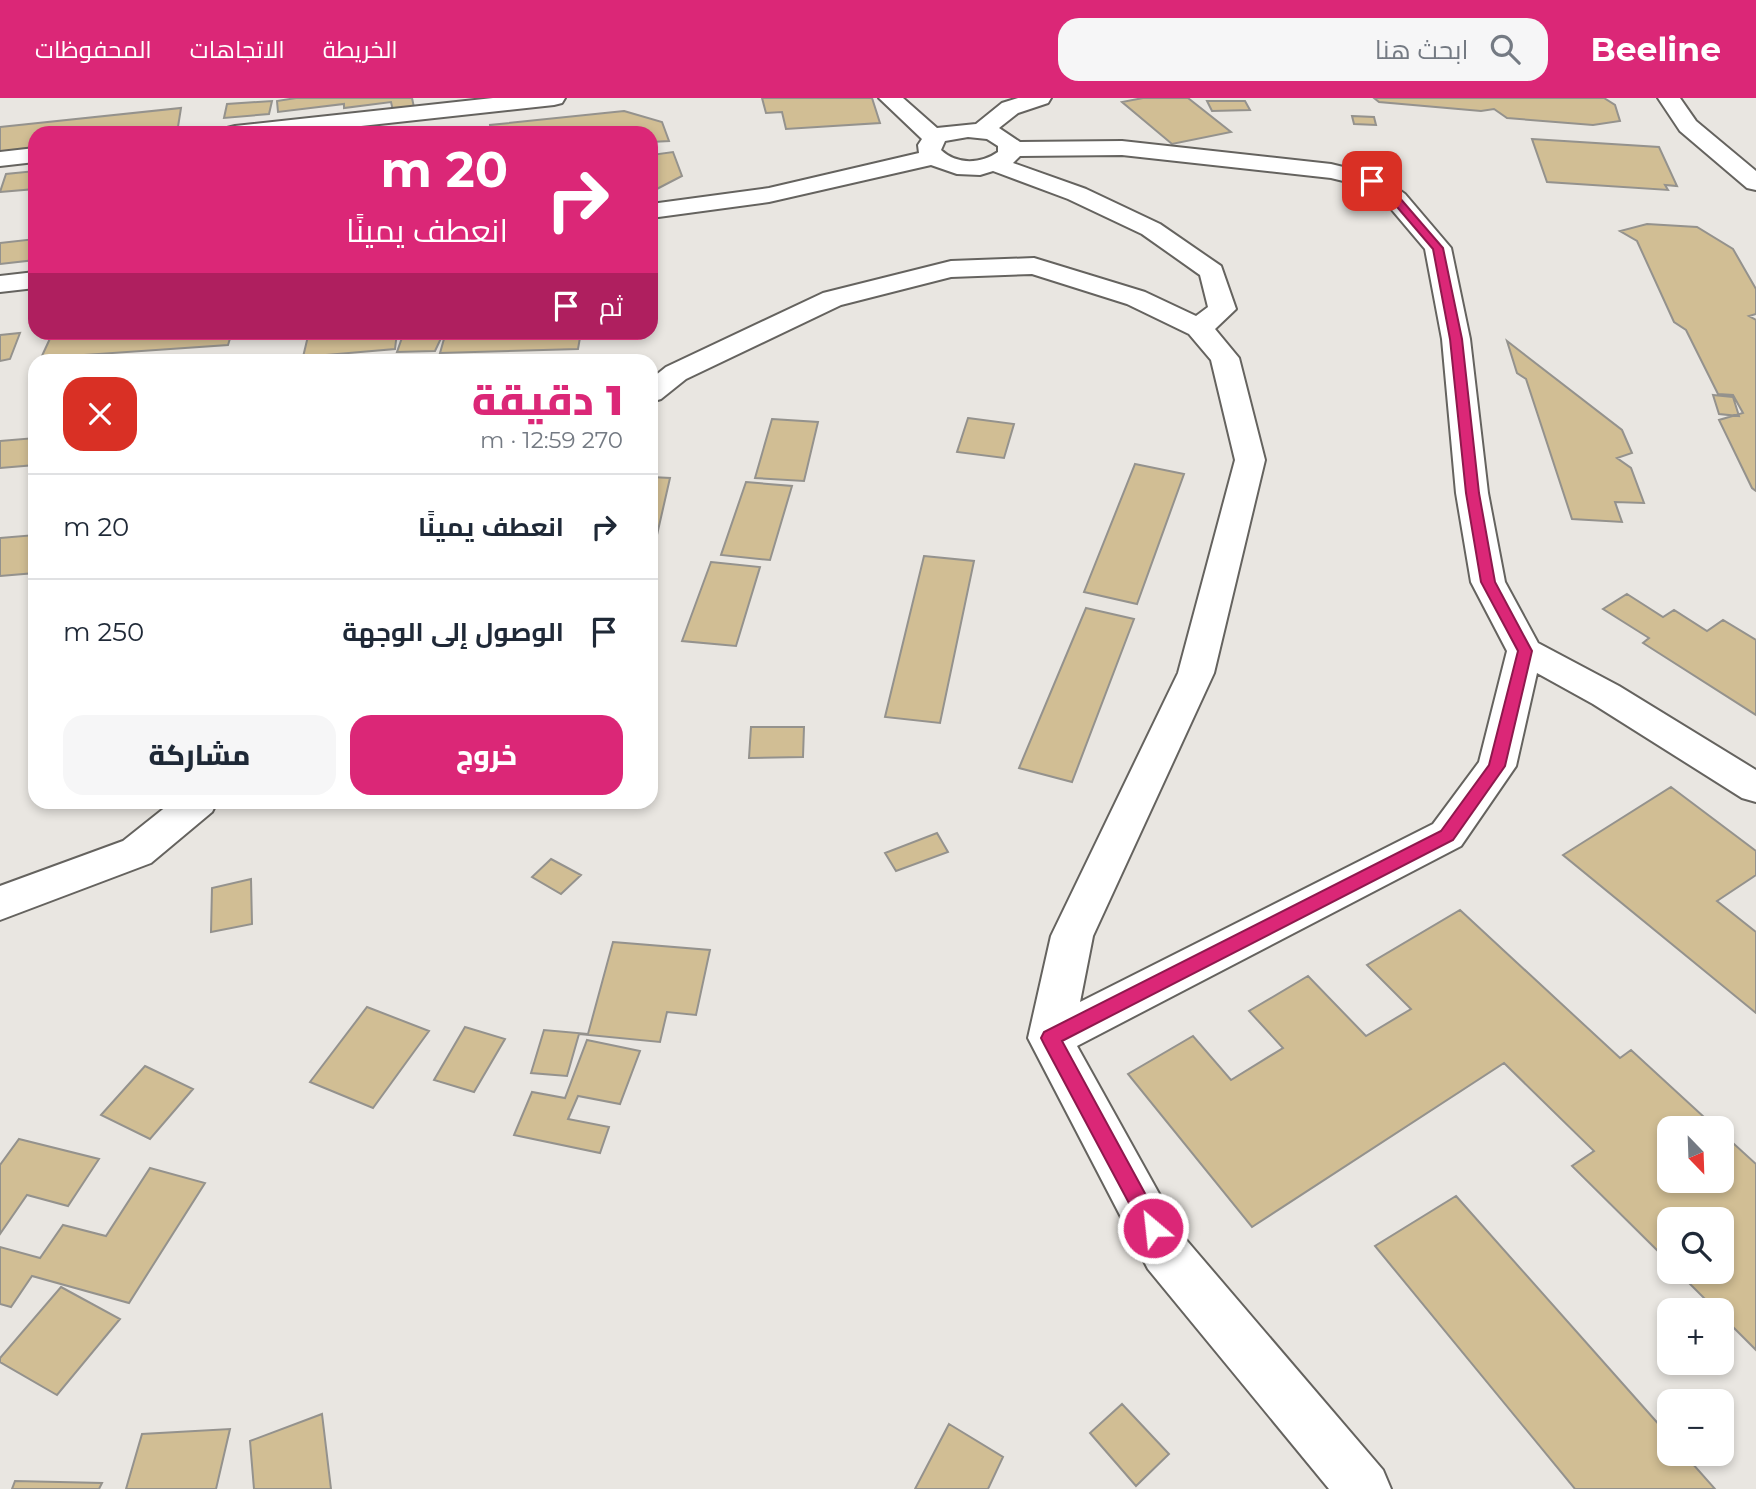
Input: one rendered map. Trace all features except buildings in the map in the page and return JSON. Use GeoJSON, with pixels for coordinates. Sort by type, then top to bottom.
{"type":"FeatureCollection","features":[{"type":"Feature","properties":{"kind":"street"},"geometry":{"type":"LineString","coordinates":[[299,126],[554,98]]}},
{"type":"Feature","properties":{"kind":"street"},"geometry":{"type":"LineString","coordinates":[[890,98],[925,128],[934,148],[963,167],[1003,156],[1122,148],[1331,171],[1372,181],[1396,199],[1438,248],[1456,339],[1472,493],[1488,582],[1525,651],[1606,695],[1756,788]]}},
{"type":"Feature","properties":{"kind":"street"},"geometry":{"type":"LineString","coordinates":[[658,210],[769,195],[934,148],[943,134],[974,130],[1010,108],[1040,98]]}},
{"type":"Feature","properties":{"kind":"street"},"geometry":{"type":"LineString","coordinates":[[1668,98],[1688,126],[1756,183]]}},
{"type":"Feature","properties":{"kind":"street"},"geometry":{"type":"LineString","coordinates":[[947,114],[974,130],[1002,137],[1003,156]]}},
{"type":"Feature","properties":{"kind":"street"},"geometry":{"type":"LineString","coordinates":[[0,159],[28,156]]}},
{"type":"Feature","properties":{"kind":"street"},"geometry":{"type":"LineString","coordinates":[[1003,156],[1152,229],[1212,272],[1222,309],[1199,328]]}},
{"type":"Feature","properties":{"kind":"street"},"geometry":{"type":"LineString","coordinates":[[658,387],[676,373],[832,299],[951,269],[1034,266],[1136,298],[1199,328],[1225,358],[1250,460],[1196,673],[1072,936],[1050,1038],[1166,1252],[1364,1489]]}},
{"type":"Feature","properties":{"kind":"street"},"geometry":{"type":"LineString","coordinates":[[0,284],[28,281]]}},
{"type":"Feature","properties":{"kind":"street"},"geometry":{"type":"LineString","coordinates":[[1050,1038],[1447,835],[1497,766],[1525,651]]}},
{"type":"Feature","properties":{"kind":"street"},"geometry":{"type":"LineString","coordinates":[[0,903],[137,852],[189,809]]}},
{"type":"Feature","properties":{"kind":"route"},"geometry":{"type":"LineString","coordinates":[[1153,1228],[1050,1038],[1447,835],[1497,766],[1525,651],[1488,582],[1472,493],[1456,339],[1438,248],[1396,199],[1372,181]]}}]}
